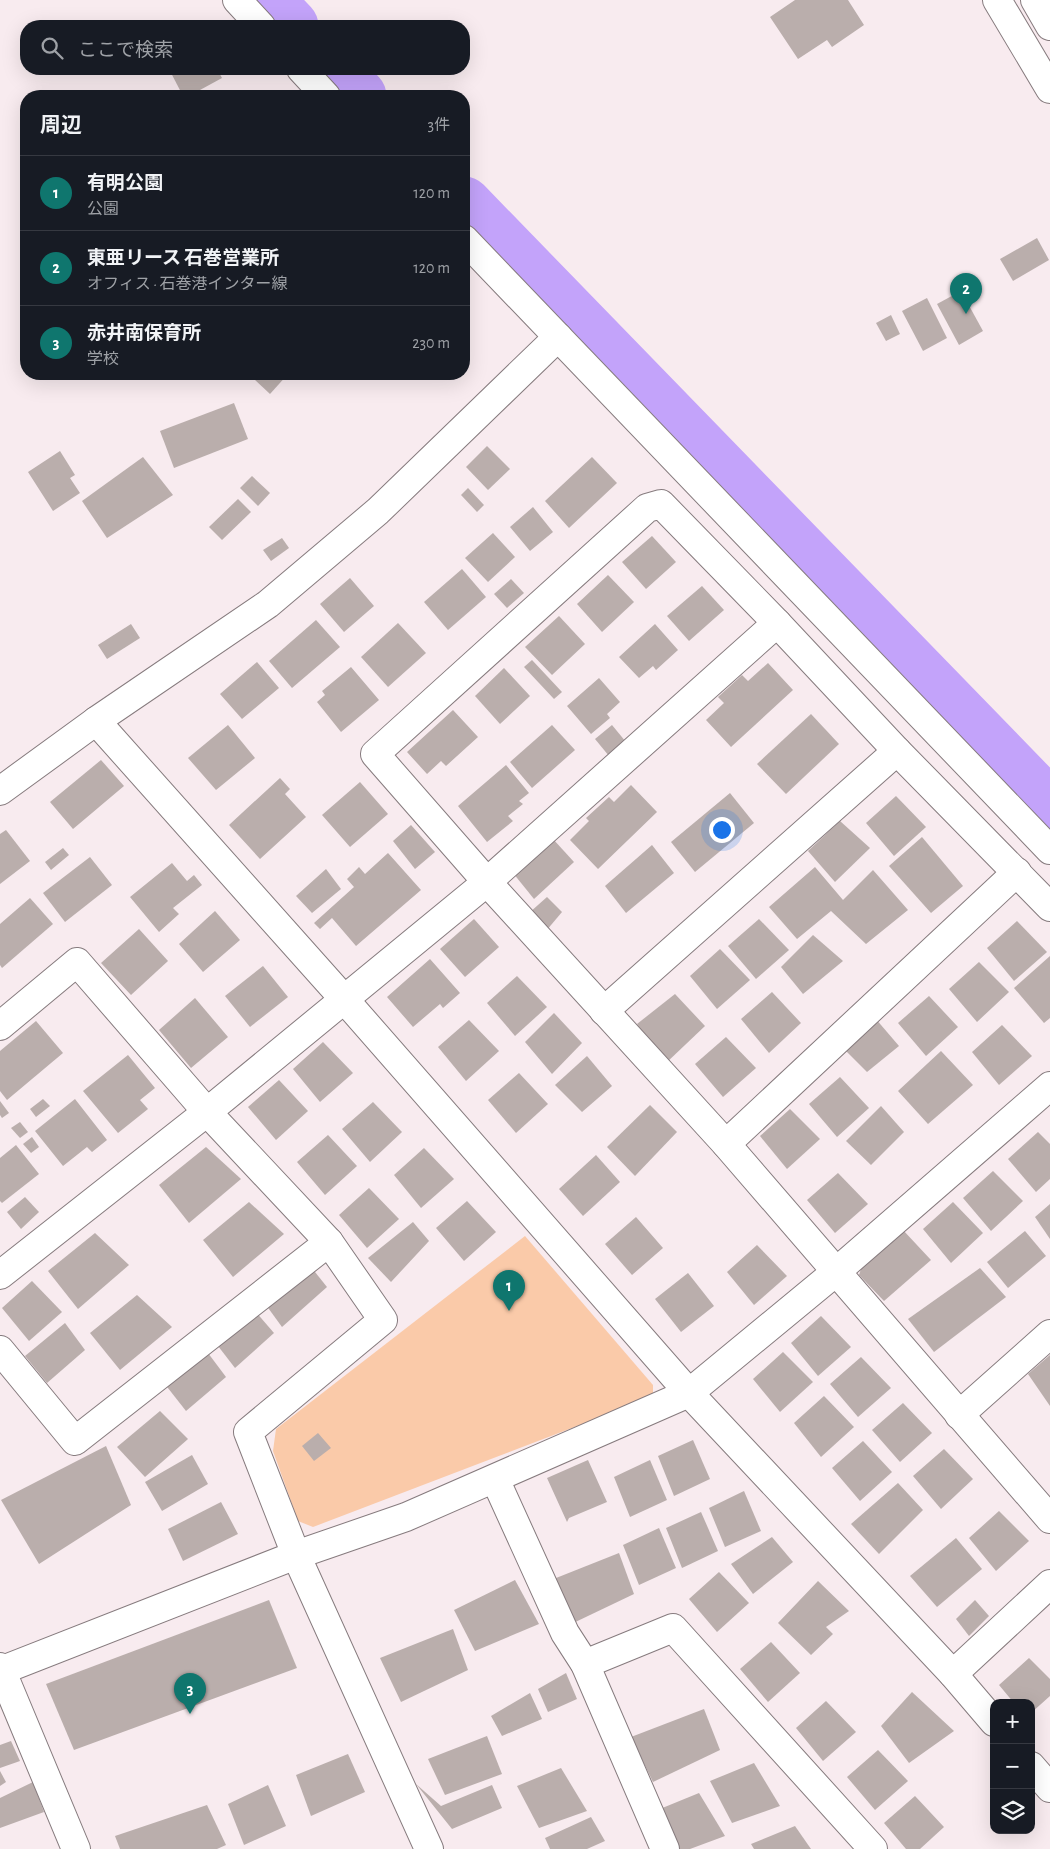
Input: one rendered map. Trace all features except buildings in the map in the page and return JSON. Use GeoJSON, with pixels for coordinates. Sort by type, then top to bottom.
{"type":"FeatureCollection","features":[{"type":"Feature","properties":{"kind":"street"},"geometry":{"type":"LineString","coordinates":[[237,0],[255,20]]}},
{"type":"Feature","properties":{"kind":"street"},"geometry":{"type":"LineString","coordinates":[[997,0],[1050,89]]}},
{"type":"Feature","properties":{"kind":"street"},"geometry":{"type":"LineString","coordinates":[[1035,0],[1050,26]]}},
{"type":"Feature","properties":{"kind":"street"},"geometry":{"type":"LineString","coordinates":[[306,75],[320,90]]}},
{"type":"Feature","properties":{"kind":"street"},"geometry":{"type":"LineString","coordinates":[[470,245],[1050,850]]}},
{"type":"Feature","properties":{"kind":"street"},"geometry":{"type":"LineString","coordinates":[[0,791],[96,721],[268,604],[378,511],[558,337]]}},
{"type":"Feature","properties":{"kind":"street"},"geometry":{"type":"LineString","coordinates":[[1050,906],[897,751],[777,623],[661,504],[647,508],[375,754],[604,1011],[726,1144],[1050,1519]]}},
{"type":"Feature","properties":{"kind":"street"},"geometry":{"type":"LineString","coordinates":[[0,1275],[207,1112],[488,882],[777,623]]}},
{"type":"Feature","properties":{"kind":"street"},"geometry":{"type":"LineString","coordinates":[[96,721],[344,999],[689,1393],[952,1674],[990,1717]]}},
{"type":"Feature","properties":{"kind":"street"},"geometry":{"type":"LineString","coordinates":[[604,1011],[897,751]]}},
{"type":"Feature","properties":{"kind":"street"},"geometry":{"type":"LineString","coordinates":[[726,1144],[1018,872]]}},
{"type":"Feature","properties":{"kind":"street"},"geometry":{"type":"LineString","coordinates":[[0,1026],[77,962],[207,1112],[329,1242],[383,1320],[248,1432],[296,1555],[421,1847]]}},
{"type":"Feature","properties":{"kind":"street"},"geometry":{"type":"LineString","coordinates":[[76,1849],[0,1669],[296,1555],[406,1517],[689,1393],[837,1271],[1050,1086]]}},
{"type":"Feature","properties":{"kind":"street"},"geometry":{"type":"LineString","coordinates":[[0,1350],[75,1441],[329,1242]]}},
{"type":"Feature","properties":{"kind":"street"},"geometry":{"type":"LineString","coordinates":[[959,1415],[1050,1334]]}},
{"type":"Feature","properties":{"kind":"street"},"geometry":{"type":"LineString","coordinates":[[495,1479],[565,1633],[585,1664],[665,1849]]}},
{"type":"Feature","properties":{"kind":"street"},"geometry":{"type":"LineString","coordinates":[[952,1674],[1046,1595]]}},
{"type":"Feature","properties":{"kind":"street"},"geometry":{"type":"LineString","coordinates":[[585,1664],[673,1628],[873,1849]]}},
{"type":"Feature","properties":{"kind":"street"},"geometry":{"type":"LineString","coordinates":[[1035,1771],[1050,1788]]}},
{"type":"Feature","properties":{"kind":"shaded area"},"geometry":{"type":"Polygon","coordinates":[[[525,1236],[653,1385],[653,1397],[313,1527],[298,1521],[273,1451],[276,1429],[525,1236]]]}},
{"type":"Feature","properties":{"kind":"waterway"},"geometry":{"type":"LineString","coordinates":[[266,0],[285,20]]}},
{"type":"Feature","properties":{"kind":"waterway"},"geometry":{"type":"LineString","coordinates":[[339,75],[353,90]]}},
{"type":"Feature","properties":{"kind":"waterway"},"geometry":{"type":"LineString","coordinates":[[470,210],[1050,807]]}},
{"type":"Feature","properties":{"kind":"place","name":"東亜リース 石巻営業所"},"geometry":{"type":"Point","coordinates":[966,314]}},
{"type":"Feature","properties":{"kind":"place","name":"有明公園"},"geometry":{"type":"Point","coordinates":[509,1311]}},
{"type":"Feature","properties":{"kind":"place","name":"赤井南保育所"},"geometry":{"type":"Point","coordinates":[190,1714]}}]}
